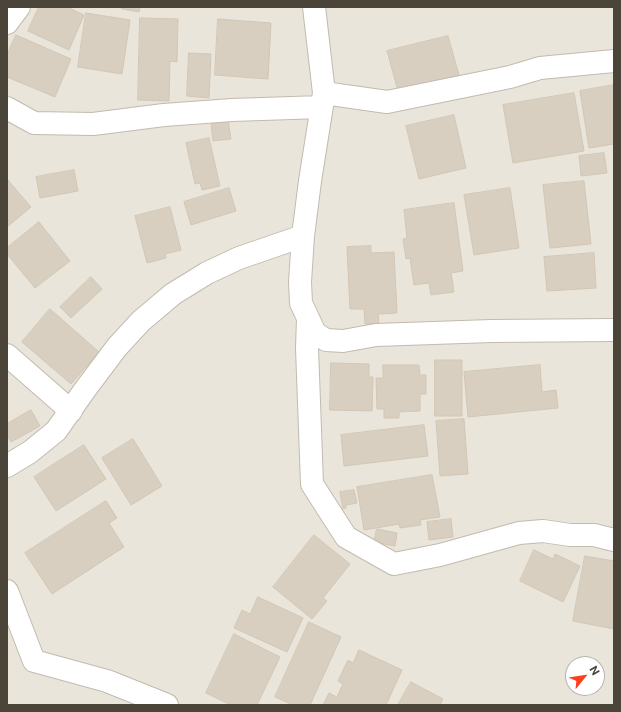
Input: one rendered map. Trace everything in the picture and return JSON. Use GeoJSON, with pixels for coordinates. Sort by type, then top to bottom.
{"type":"FeatureCollection","features":[{"type":"Feature","properties":{"kind":"street"},"geometry":{"type":"LineString","coordinates":[[7,23],[19,7]]}},
{"type":"Feature","properties":{"kind":"street"},"geometry":{"type":"LineString","coordinates":[[314,7],[323,100],[303,236],[300,282],[301,304],[315,333],[326,340],[343,341],[376,335],[491,331],[614,330]]}},
{"type":"Feature","properties":{"kind":"street"},"geometry":{"type":"LineString","coordinates":[[7,108],[34,123],[93,124],[179,113],[232,110],[323,100],[388,102],[502,79],[540,68],[614,61]]}},
{"type":"Feature","properties":{"kind":"street"},"geometry":{"type":"LineString","coordinates":[[7,466],[30,452],[56,432],[84,391],[117,348],[141,321],[173,294],[207,273],[239,258],[303,236]]}},
{"type":"Feature","properties":{"kind":"street"},"geometry":{"type":"LineString","coordinates":[[308,318],[307,348],[312,484],[346,537],[394,564],[440,555],[519,533],[544,531],[570,536],[594,535],[614,540]]}},
{"type":"Feature","properties":{"kind":"street"},"geometry":{"type":"LineString","coordinates":[[7,355],[71,412]]}},
{"type":"Feature","properties":{"kind":"street"},"geometry":{"type":"LineString","coordinates":[[7,591],[34,661],[107,681],[167,705]]}},
{"type":"Feature","properties":{"kind":"shaded area"},"geometry":{"type":"Polygon","coordinates":[[[7,7],[614,7],[614,705],[7,705],[7,7]]]}},
{"type":"Feature","properties":{"kind":"building"},"geometry":{"type":"Polygon","coordinates":[[[39,7],[67,7],[84,15],[69,50],[28,31],[39,7]]]}},
{"type":"Feature","properties":{"kind":"building"},"geometry":{"type":"Polygon","coordinates":[[[122,7],[140,7],[139,12],[122,9],[122,7]]]}},
{"type":"Feature","properties":{"kind":"building"},"geometry":{"type":"Polygon","coordinates":[[[86,13],[130,20],[122,74],[78,67],[86,13]]]}},
{"type":"Feature","properties":{"kind":"building"},"geometry":{"type":"Polygon","coordinates":[[[140,18],[178,19],[177,62],[170,61],[169,101],[138,100],[140,18]]]}},
{"type":"Feature","properties":{"kind":"building"},"geometry":{"type":"Polygon","coordinates":[[[218,19],[271,23],[268,79],[215,75],[218,19]]]}},
{"type":"Feature","properties":{"kind":"building"},"geometry":{"type":"Polygon","coordinates":[[[16,35],[71,59],[55,97],[7,77],[7,55],[16,35]]]}},
{"type":"Feature","properties":{"kind":"building"},"geometry":{"type":"Polygon","coordinates":[[[448,36],[459,75],[398,91],[387,51],[448,36]]]}},
{"type":"Feature","properties":{"kind":"building"},"geometry":{"type":"Polygon","coordinates":[[[189,53],[211,54],[209,98],[187,96],[189,53]]]}},
{"type":"Feature","properties":{"kind":"building"},"geometry":{"type":"Polygon","coordinates":[[[614,85],[614,144],[589,148],[580,91],[614,85]]]}},
{"type":"Feature","properties":{"kind":"building"},"geometry":{"type":"Polygon","coordinates":[[[574,93],[584,151],[513,163],[503,105],[574,93]]]}},
{"type":"Feature","properties":{"kind":"building"},"geometry":{"type":"Polygon","coordinates":[[[454,115],[466,168],[419,179],[406,126],[454,115]]]}},
{"type":"Feature","properties":{"kind":"building"},"geometry":{"type":"Polygon","coordinates":[[[228,119],[231,139],[213,141],[211,122],[228,119]]]}},
{"type":"Feature","properties":{"kind":"building"},"geometry":{"type":"Polygon","coordinates":[[[209,138],[220,186],[202,190],[200,183],[195,184],[186,143],[209,138]]]}},
{"type":"Feature","properties":{"kind":"building"},"geometry":{"type":"Polygon","coordinates":[[[604,153],[607,173],[581,176],[579,156],[604,153]]]}},
{"type":"Feature","properties":{"kind":"building"},"geometry":{"type":"Polygon","coordinates":[[[74,170],[78,191],[40,198],[36,177],[74,170]]]}},
{"type":"Feature","properties":{"kind":"building"},"geometry":{"type":"Polygon","coordinates":[[[7,179],[31,207],[7,227],[7,179]]]}},
{"type":"Feature","properties":{"kind":"building"},"geometry":{"type":"Polygon","coordinates":[[[584,181],[591,244],[550,248],[543,185],[584,181]]]}},
{"type":"Feature","properties":{"kind":"building"},"geometry":{"type":"Polygon","coordinates":[[[229,188],[236,211],[191,225],[184,202],[229,188]]]}},
{"type":"Feature","properties":{"kind":"building"},"geometry":{"type":"Polygon","coordinates":[[[510,188],[519,248],[474,255],[464,195],[510,188]]]}},
{"type":"Feature","properties":{"kind":"building"},"geometry":{"type":"Polygon","coordinates":[[[454,203],[463,271],[451,273],[454,292],[431,295],[429,283],[414,285],[410,258],[406,259],[403,239],[407,238],[404,210],[454,203]]]}},
{"type":"Feature","properties":{"kind":"building"},"geometry":{"type":"Polygon","coordinates":[[[170,207],[181,250],[165,254],[166,258],[147,263],[135,216],[170,207]]]}},
{"type":"Feature","properties":{"kind":"building"},"geometry":{"type":"Polygon","coordinates":[[[39,222],[70,261],[35,288],[7,254],[7,248],[39,222]]]}},
{"type":"Feature","properties":{"kind":"building"},"geometry":{"type":"Polygon","coordinates":[[[371,246],[371,253],[394,252],[397,313],[378,314],[379,323],[365,324],[364,309],[350,309],[347,247],[371,246]]]}},
{"type":"Feature","properties":{"kind":"building"},"geometry":{"type":"Polygon","coordinates":[[[594,253],[596,288],[547,291],[544,257],[594,253]]]}},
{"type":"Feature","properties":{"kind":"building"},"geometry":{"type":"Polygon","coordinates":[[[91,277],[102,289],[71,318],[60,307],[91,277]]]}},
{"type":"Feature","properties":{"kind":"building"},"geometry":{"type":"Polygon","coordinates":[[[50,309],[99,352],[71,384],[22,342],[50,309]]]}},
{"type":"Feature","properties":{"kind":"building"},"geometry":{"type":"Polygon","coordinates":[[[435,360],[462,360],[462,416],[435,416],[435,360]]]}},
{"type":"Feature","properties":{"kind":"building"},"geometry":{"type":"Polygon","coordinates":[[[331,363],[369,364],[369,377],[373,377],[372,411],[330,410],[331,363]]]}},
{"type":"Feature","properties":{"kind":"building"},"geometry":{"type":"Polygon","coordinates":[[[383,365],[419,365],[420,375],[426,375],[426,394],[420,394],[420,411],[399,412],[399,418],[384,418],[384,409],[377,409],[376,378],[383,378],[383,365]]]}},
{"type":"Feature","properties":{"kind":"building"},"geometry":{"type":"Polygon","coordinates":[[[540,365],[542,392],[556,390],[558,408],[468,417],[464,372],[540,365]]]}},
{"type":"Feature","properties":{"kind":"building"},"geometry":{"type":"Polygon","coordinates":[[[31,410],[40,426],[11,442],[7,435],[7,424],[31,410]]]}},
{"type":"Feature","properties":{"kind":"building"},"geometry":{"type":"Polygon","coordinates":[[[464,419],[468,474],[440,476],[436,421],[464,419]]]}},
{"type":"Feature","properties":{"kind":"building"},"geometry":{"type":"Polygon","coordinates":[[[424,425],[428,456],[344,466],[341,435],[424,425]]]}},
{"type":"Feature","properties":{"kind":"building"},"geometry":{"type":"Polygon","coordinates":[[[133,439],[162,486],[131,505],[102,458],[133,439]]]}},
{"type":"Feature","properties":{"kind":"building"},"geometry":{"type":"Polygon","coordinates":[[[84,445],[106,479],[56,511],[34,477],[84,445]]]}},
{"type":"Feature","properties":{"kind":"building"},"geometry":{"type":"Polygon","coordinates":[[[432,475],[440,517],[420,520],[421,525],[400,528],[399,524],[364,530],[357,487],[432,475]]]}},
{"type":"Feature","properties":{"kind":"building"},"geometry":{"type":"Polygon","coordinates":[[[354,490],[357,503],[346,505],[346,508],[343,509],[340,492],[354,490]]]}},
{"type":"Feature","properties":{"kind":"building"},"geometry":{"type":"Polygon","coordinates":[[[106,501],[117,518],[109,523],[124,547],[52,594],[25,553],[106,501]]]}},
{"type":"Feature","properties":{"kind":"building"},"geometry":{"type":"Polygon","coordinates":[[[451,519],[453,537],[429,540],[427,522],[451,519]]]}},
{"type":"Feature","properties":{"kind":"building"},"geometry":{"type":"Polygon","coordinates":[[[377,529],[397,533],[395,546],[374,542],[377,529]]]}},
{"type":"Feature","properties":{"kind":"building"},"geometry":{"type":"Polygon","coordinates":[[[314,535],[350,564],[323,598],[327,601],[312,619],[273,587],[314,535]]]}},
{"type":"Feature","properties":{"kind":"building"},"geometry":{"type":"Polygon","coordinates":[[[534,550],[553,559],[555,554],[580,566],[563,602],[520,581],[534,550]]]}},
{"type":"Feature","properties":{"kind":"building"},"geometry":{"type":"Polygon","coordinates":[[[585,556],[614,561],[614,629],[573,621],[585,556]]]}},
{"type":"Feature","properties":{"kind":"building"},"geometry":{"type":"Polygon","coordinates":[[[258,597],[303,618],[287,652],[234,628],[242,610],[250,614],[258,597]]]}},
{"type":"Feature","properties":{"kind":"building"},"geometry":{"type":"Polygon","coordinates":[[[309,622],[341,637],[310,705],[293,705],[275,697],[309,622]]]}},
{"type":"Feature","properties":{"kind":"building"},"geometry":{"type":"Polygon","coordinates":[[[234,634],[280,657],[257,705],[231,705],[206,693],[234,634]]]}},
{"type":"Feature","properties":{"kind":"building"},"geometry":{"type":"Polygon","coordinates":[[[359,650],[402,670],[386,705],[323,705],[329,693],[337,697],[343,684],[338,681],[348,660],[353,663],[359,650]]]}},
{"type":"Feature","properties":{"kind":"building"},"geometry":{"type":"Polygon","coordinates":[[[411,682],[443,699],[440,705],[398,705],[411,682]]]}}]}
